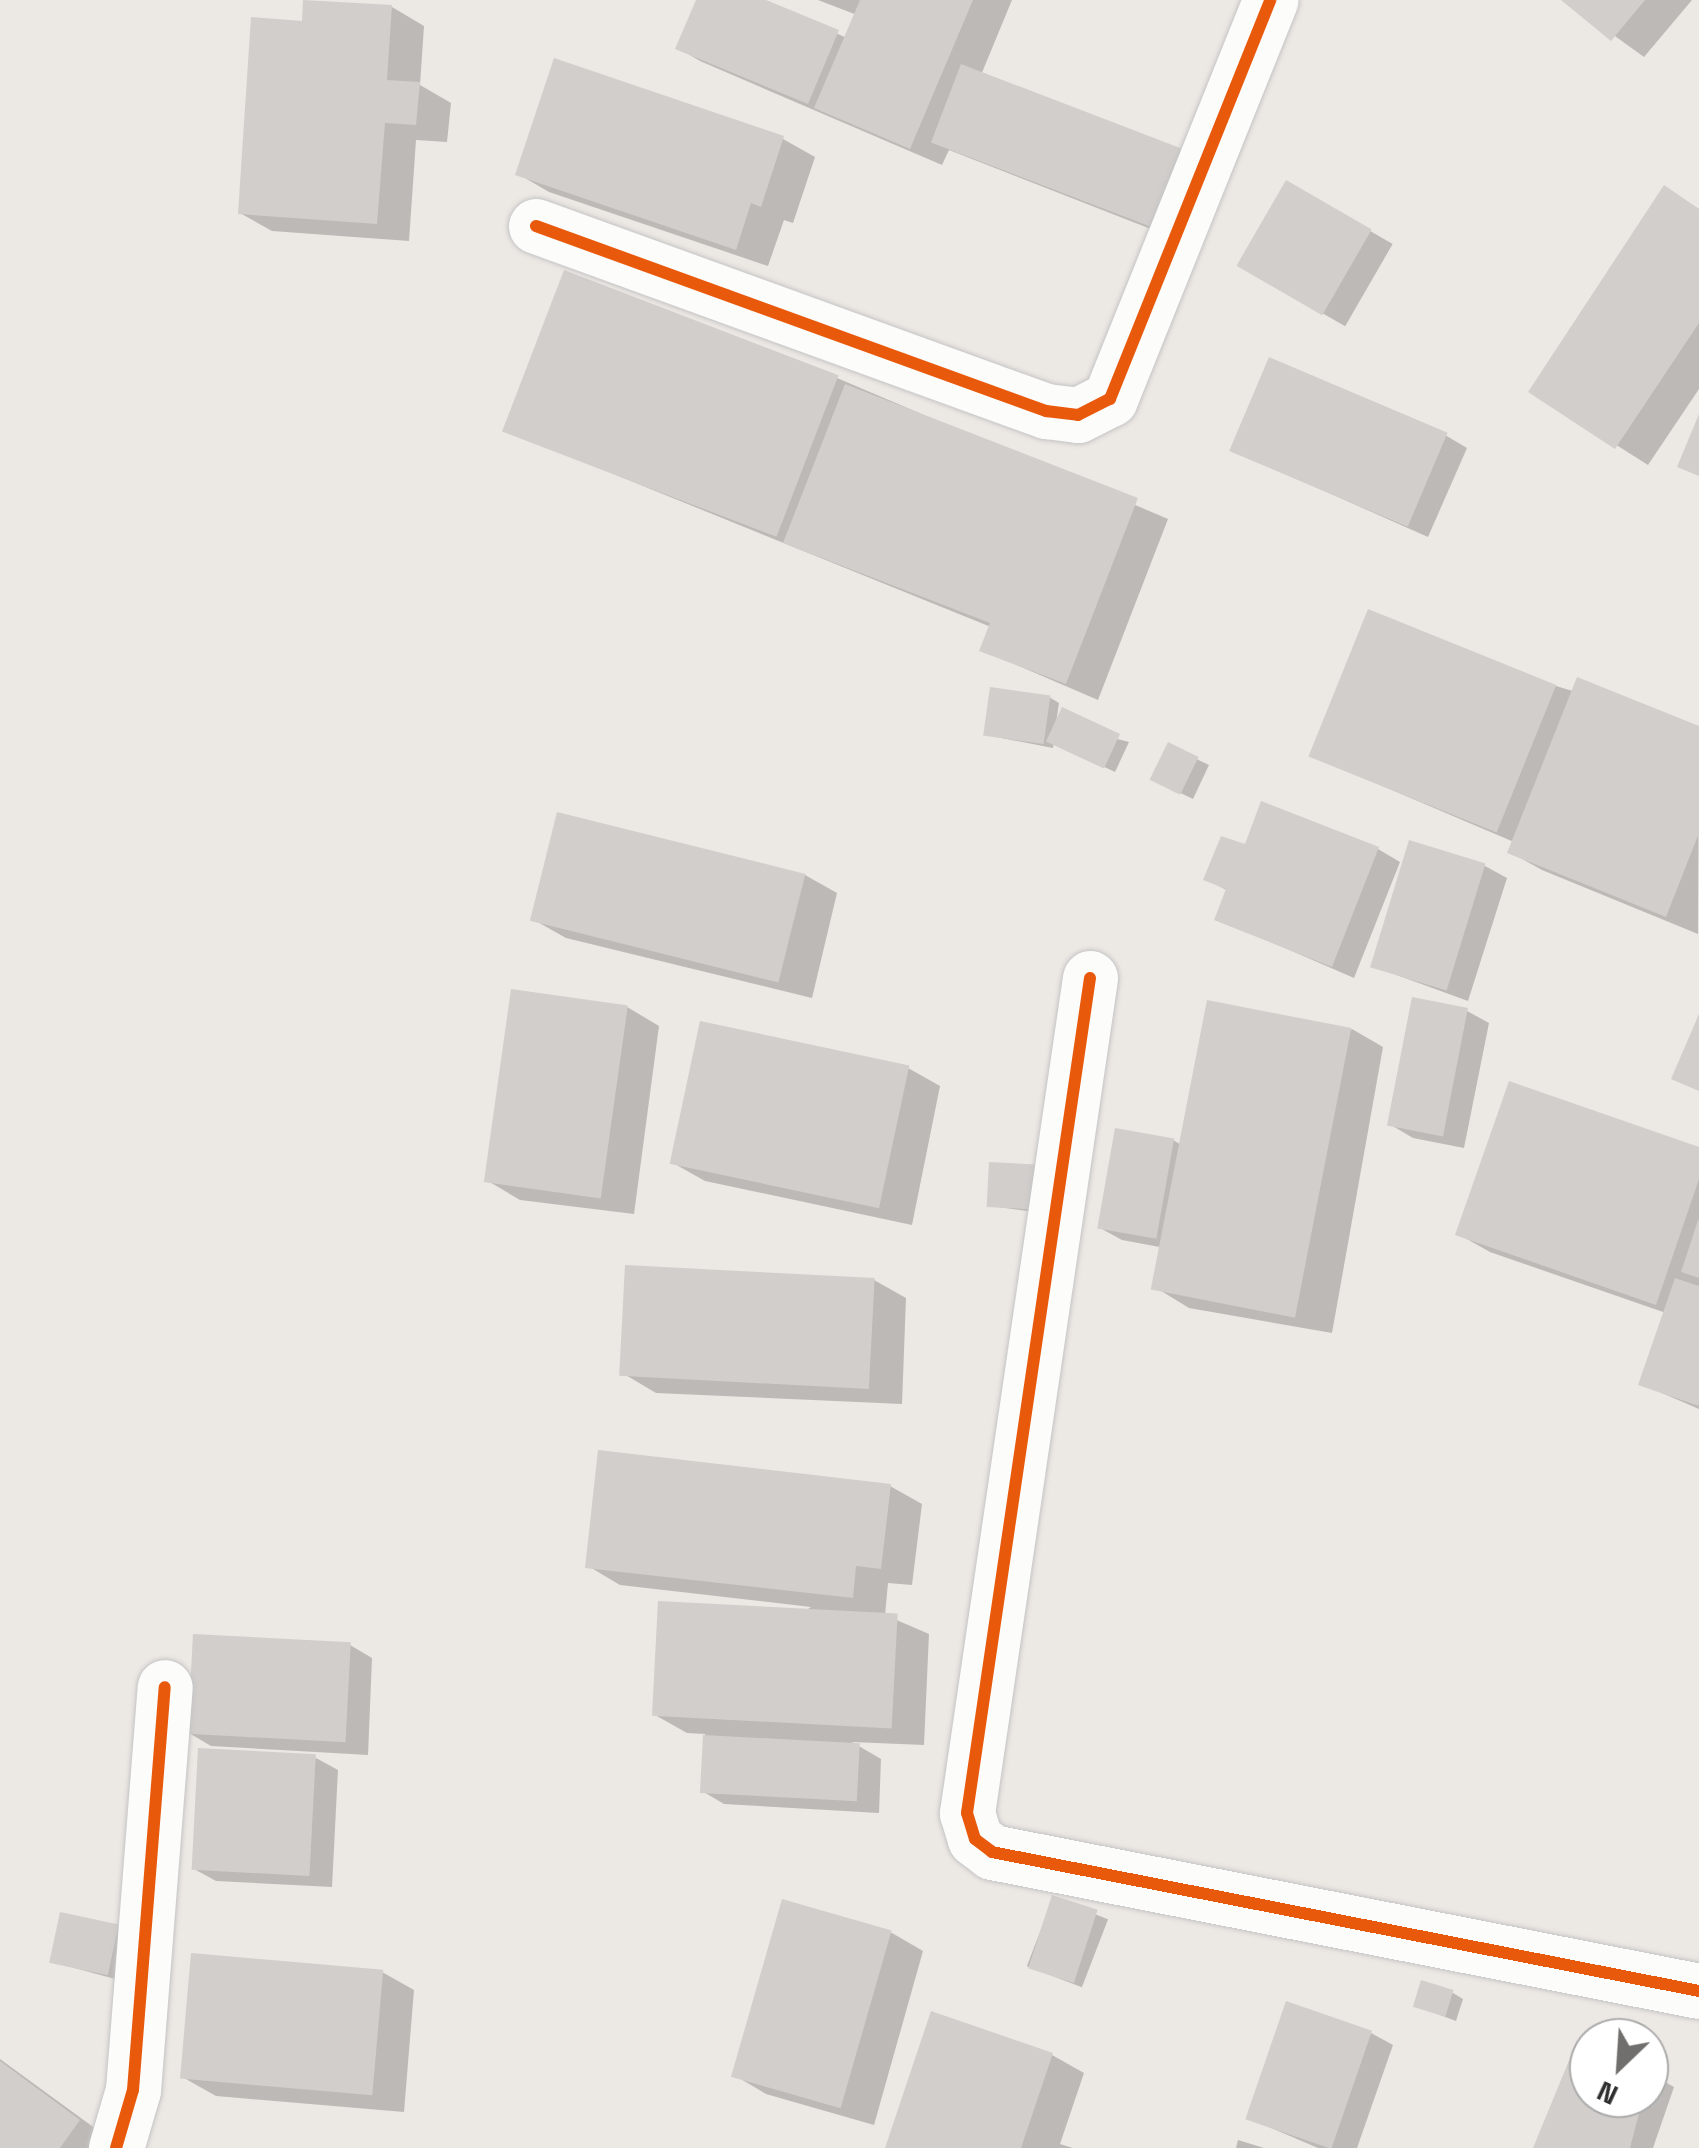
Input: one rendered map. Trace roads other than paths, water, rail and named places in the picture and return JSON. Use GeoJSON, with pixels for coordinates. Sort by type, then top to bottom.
{"type":"FeatureCollection","features":[{"type":"Feature","properties":{"kind":"street"},"geometry":{"type":"LineString","coordinates":[[536,226],[1046,410],[1078,415],[1110,399],[1270,0]]}},
{"type":"Feature","properties":{"kind":"street"},"geometry":{"type":"LineString","coordinates":[[1090,978],[967,1813],[975,1839],[992,1852],[1699,1990]]}},
{"type":"Feature","properties":{"kind":"street"},"geometry":{"type":"LineString","coordinates":[[116,2148],[132,2090],[165,1687]]}}]}
